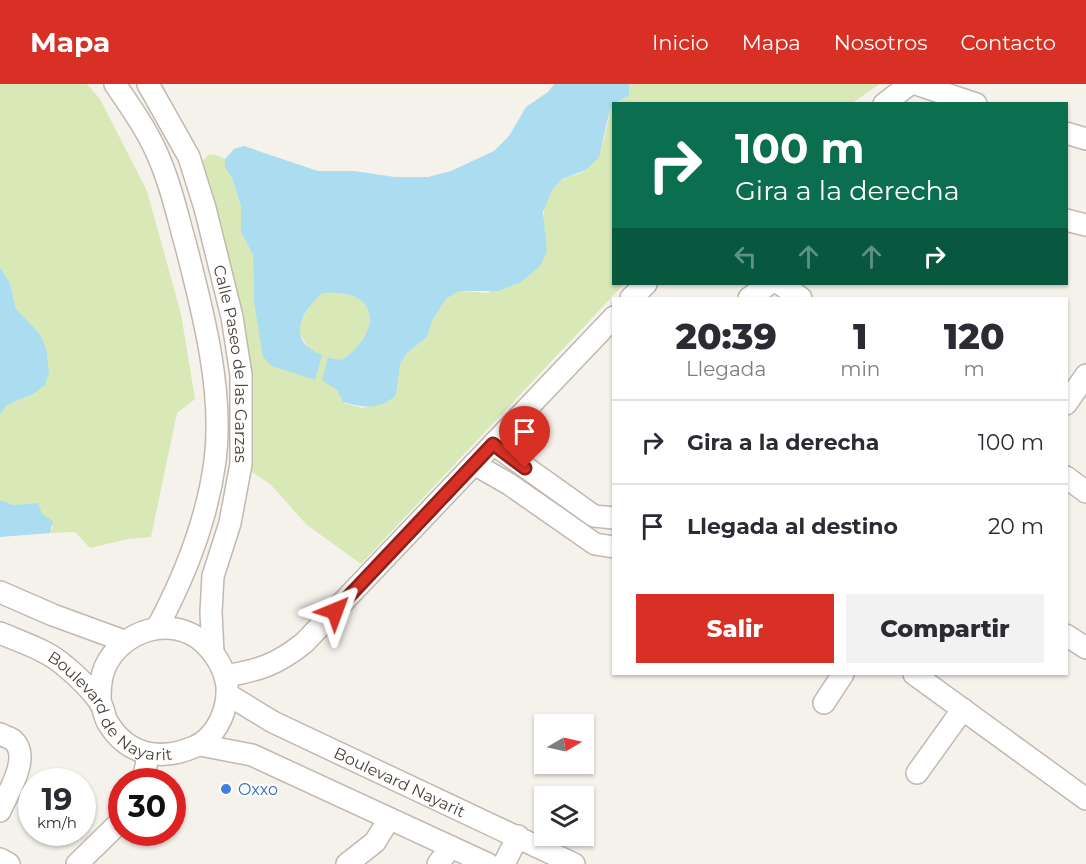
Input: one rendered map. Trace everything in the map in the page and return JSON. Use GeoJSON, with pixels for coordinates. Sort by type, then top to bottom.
{"type":"FeatureCollection","features":[{"type":"Feature","properties":{"kind":"street","name":"Calle Paseo de las Garzas"},"geometry":{"type":"LineString","coordinates":[[115,84],[136,115],[161,162],[185,244],[211,359],[215,394],[215,460],[189,564],[157,628]]}},
{"type":"Feature","properties":{"kind":"street","name":"Calle Paseo de las Garzas"},"geometry":{"type":"LineString","coordinates":[[148,84],[189,157],[205,208],[232,317],[241,375],[241,464],[230,523],[213,576],[211,612],[213,653]]}},
{"type":"Feature","properties":{"kind":"street"},"geometry":{"type":"LineString","coordinates":[[887,102],[910,84]]}},
{"type":"Feature","properties":{"kind":"street"},"geometry":{"type":"LineString","coordinates":[[916,84],[970,102]]}},
{"type":"Feature","properties":{"kind":"street"},"geometry":{"type":"LineString","coordinates":[[1068,134],[1086,139]]}},
{"type":"Feature","properties":{"kind":"street"},"geometry":{"type":"LineString","coordinates":[[1068,220],[1086,225]]}},
{"type":"Feature","properties":{"kind":"street"},"geometry":{"type":"LineString","coordinates":[[632,297],[645,285]]}},
{"type":"Feature","properties":{"kind":"street"},"geometry":{"type":"LineString","coordinates":[[750,297],[768,285]]}},
{"type":"Feature","properties":{"kind":"street"},"geometry":{"type":"LineString","coordinates":[[782,285],[800,297]]}},
{"type":"Feature","properties":{"kind":"street"},"geometry":{"type":"LineString","coordinates":[[100,703],[100,686],[104,669],[112,654],[124,642],[140,633],[157,628],[188,633],[213,653],[226,685],[281,661],[304,643],[612,319]]}},
{"type":"Feature","properties":{"kind":"street"},"geometry":{"type":"LineString","coordinates":[[1068,401],[1086,375]]}},
{"type":"Feature","properties":{"kind":"street"},"geometry":{"type":"LineString","coordinates":[[493,444],[594,516],[612,518]]}},
{"type":"Feature","properties":{"kind":"street"},"geometry":{"type":"LineString","coordinates":[[215,460],[241,464]]}},
{"type":"Feature","properties":{"kind":"street"},"geometry":{"type":"LineString","coordinates":[[474,464],[509,484],[595,544],[612,547]]}},
{"type":"Feature","properties":{"kind":"street"},"geometry":{"type":"LineString","coordinates":[[1068,478],[1086,492]]}},
{"type":"Feature","properties":{"kind":"street"},"geometry":{"type":"LineString","coordinates":[[0,592],[52,615],[124,642]]}},
{"type":"Feature","properties":{"kind":"street","name":"Boulevard de Nayarit"},"geometry":{"type":"LineString","coordinates":[[0,633],[64,665],[100,703],[106,721],[117,736],[131,748],[148,755],[176,755],[200,745],[214,731],[224,713],[226,685]]}},
{"type":"Feature","properties":{"kind":"street"},"geometry":{"type":"LineString","coordinates":[[1068,635],[1086,648]]}},
{"type":"Feature","properties":{"kind":"street"},"geometry":{"type":"LineString","coordinates":[[824,703],[842,675]]}},
{"type":"Feature","properties":{"kind":"street"},"geometry":{"type":"LineString","coordinates":[[915,675],[1086,799]]}},
{"type":"Feature","properties":{"kind":"street","name":"Boulevard Nayarit"},"geometry":{"type":"LineString","coordinates":[[226,685],[273,722],[574,864]]}},
{"type":"Feature","properties":{"kind":"street"},"geometry":{"type":"LineString","coordinates":[[917,773],[963,709]]}},
{"type":"Feature","properties":{"kind":"street"},"geometry":{"type":"LineString","coordinates":[[0,734],[14,741],[19,752],[20,764],[0,811]]}},
{"type":"Feature","properties":{"kind":"street"},"geometry":{"type":"LineString","coordinates":[[200,745],[252,755],[488,864]]}},
{"type":"Feature","properties":{"kind":"street"},"geometry":{"type":"LineString","coordinates":[[146,768],[148,755]]}},
{"type":"Feature","properties":{"kind":"street"},"geometry":{"type":"LineString","coordinates":[[347,864],[375,842],[389,819]]}},
{"type":"Feature","properties":{"kind":"street"},"geometry":{"type":"LineString","coordinates":[[77,864],[108,834]]}},
{"type":"Feature","properties":{"kind":"street"},"geometry":{"type":"LineString","coordinates":[[504,864],[518,836]]}},
{"type":"Feature","properties":{"kind":"street"},"geometry":{"type":"LineString","coordinates":[[438,864],[451,846]]}},
{"type":"Feature","properties":{"kind":"street"},"geometry":{"type":"LineString","coordinates":[[0,859],[9,864]]}},
{"type":"Feature","properties":{"kind":"green space"},"geometry":{"type":"Polygon","coordinates":[[[0,84],[87,84],[100,99],[147,191],[181,314],[195,399],[177,413],[151,537],[128,539],[90,548],[75,532],[50,533],[53,527],[41,513],[38,504],[14,505],[0,500],[0,414],[7,405],[33,394],[39,333],[16,309],[10,283],[0,267],[0,84]]]}},
{"type":"Feature","properties":{"kind":"green space"},"geometry":{"type":"Polygon","coordinates":[[[629,84],[880,84],[853,102],[618,102],[629,96],[629,84]]]}},
{"type":"Feature","properties":{"kind":"green space"},"geometry":{"type":"Polygon","coordinates":[[[612,106],[612,285],[623,285],[361,564],[307,525],[270,484],[253,473],[247,463],[230,271],[202,162],[208,155],[214,154],[225,159],[225,167],[232,178],[241,206],[241,232],[253,255],[254,302],[295,373],[315,379],[311,351],[299,333],[300,323],[311,304],[322,292],[341,293],[355,297],[364,304],[369,314],[369,325],[365,336],[356,348],[342,360],[328,359],[337,390],[344,403],[363,408],[396,395],[400,365],[406,354],[427,337],[432,321],[446,299],[459,291],[488,293],[543,229],[549,194],[557,183],[584,172],[592,164],[603,142],[612,106]]]}},
{"type":"Feature","properties":{"kind":"water"},"geometry":{"type":"Polygon","coordinates":[[[554,84],[629,84],[629,96],[618,102],[612,102],[599,157],[586,170],[562,179],[552,190],[543,212],[547,252],[540,266],[521,282],[498,291],[459,291],[446,299],[432,321],[427,337],[406,354],[400,365],[396,395],[378,405],[358,406],[343,402],[337,390],[322,380],[328,358],[342,360],[356,348],[365,336],[369,324],[369,313],[364,304],[355,297],[341,293],[322,293],[303,317],[300,334],[303,342],[322,355],[315,380],[272,366],[263,357],[254,302],[253,255],[241,232],[241,206],[232,178],[225,167],[225,159],[234,149],[244,146],[318,171],[354,171],[395,177],[428,177],[451,171],[494,151],[509,136],[526,107],[548,92],[554,84]]]}},
{"type":"Feature","properties":{"kind":"water"},"geometry":{"type":"Polygon","coordinates":[[[0,267],[10,283],[16,309],[39,333],[46,348],[49,373],[45,385],[33,394],[7,405],[0,414],[0,267]]]}},
{"type":"Feature","properties":{"kind":"water"},"geometry":{"type":"Polygon","coordinates":[[[0,500],[14,505],[38,503],[42,514],[53,521],[50,533],[0,537],[0,500]]]}},
{"type":"Feature","properties":{"kind":"place","name":"Oxxo"},"geometry":{"type":"Point","coordinates":[226,789]}},
{"type":"Feature","properties":{"kind":"route"},"geometry":{"type":"LineString","coordinates":[[335,611],[493,444],[525,468]]}}]}
